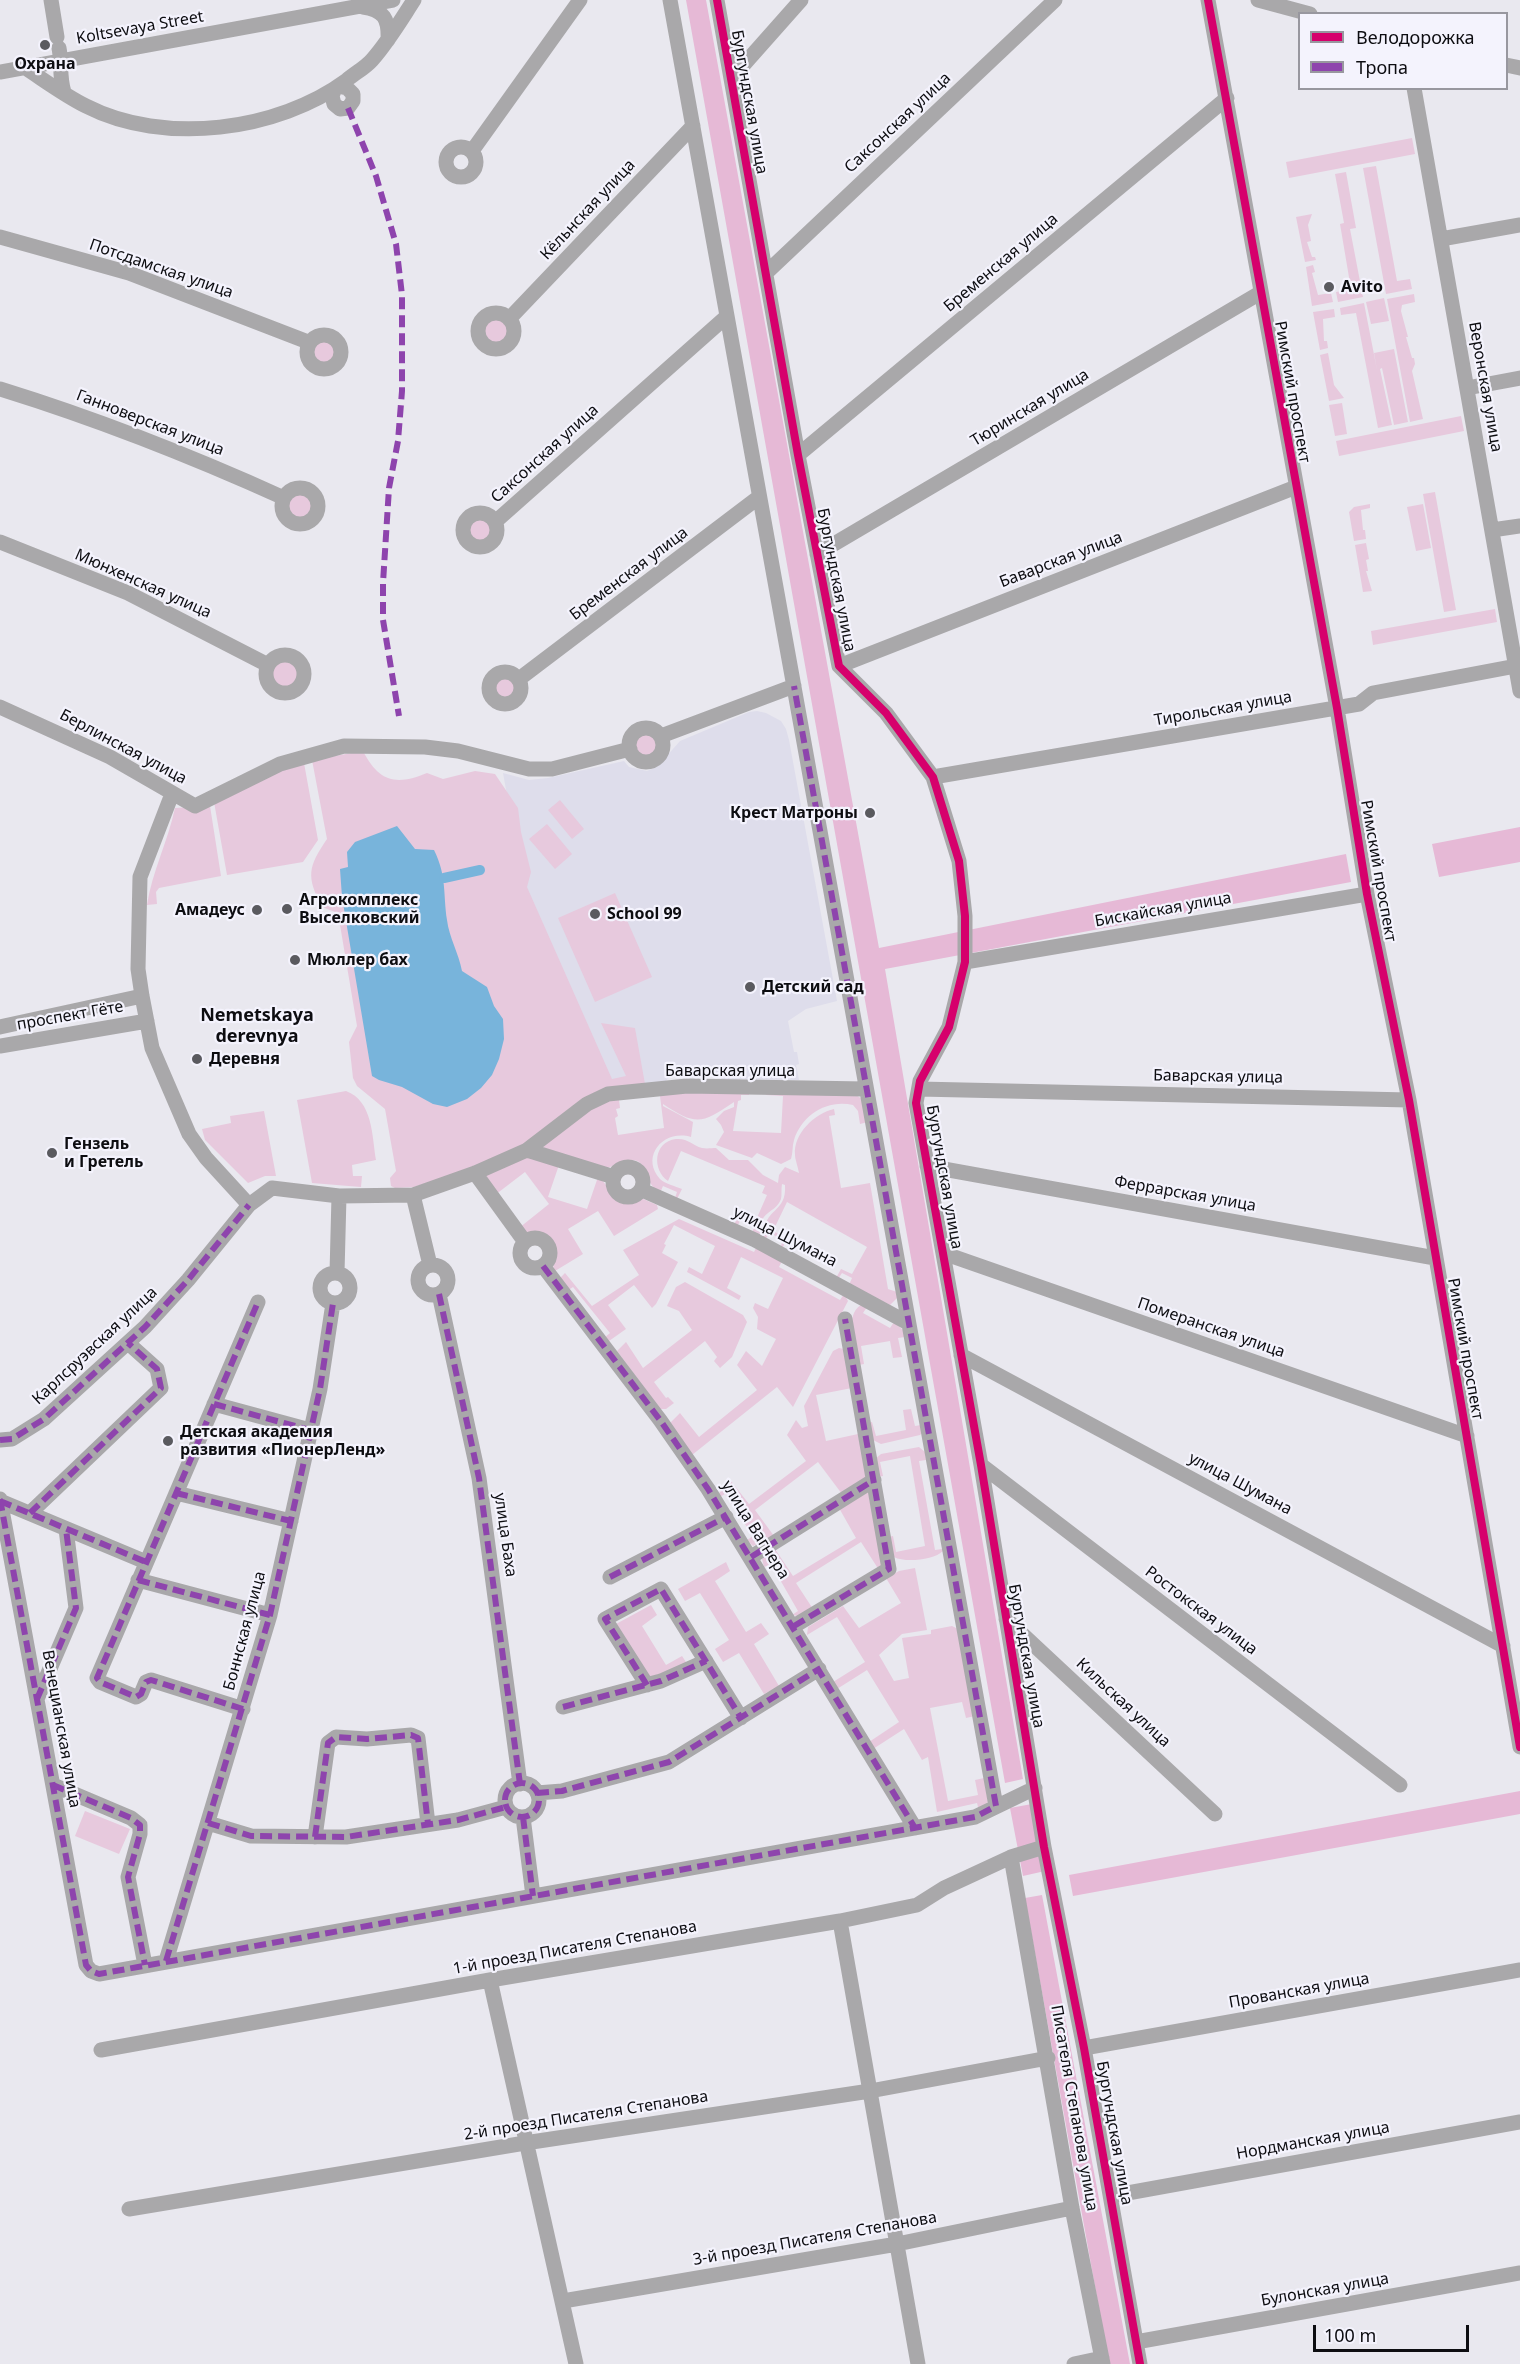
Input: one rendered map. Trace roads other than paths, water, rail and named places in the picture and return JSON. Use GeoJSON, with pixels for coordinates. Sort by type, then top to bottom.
{"type":"FeatureCollection","features":[{"type":"Feature","properties":{"kind":"street"},"geometry":{"type":"LineString","coordinates":[[51,0],[59,48],[60,78],[64,92]]}},
{"type":"Feature","properties":{"kind":"street","name":"Koltsevaya Street"},"geometry":{"type":"LineString","coordinates":[[0,72],[24,67],[59,48],[393,0]]}},
{"type":"Feature","properties":{"kind":"street"},"geometry":{"type":"LineString","coordinates":[[24,67],[87,106],[122,119],[154,126],[182,128],[239,125],[270,118],[305,104],[336,87],[371,62],[414,0]]}},
{"type":"Feature","properties":{"kind":"street"},"geometry":{"type":"LineString","coordinates":[[472,151],[580,0]]}},
{"type":"Feature","properties":{"kind":"street"},"geometry":{"type":"LineString","coordinates":[[670,0],[996,1806]]}},
{"type":"Feature","properties":{"kind":"street","name":"Бургундская улица"},"geometry":{"type":"LineString","coordinates":[[717,0],[798,455],[839,666],[886,713],[933,777],[959,861],[965,916],[965,962],[950,1027],[920,1081],[916,1103],[981,1465],[1044,1847],[1112,2196],[1140,2364]]}},
{"type":"Feature","properties":{"kind":"street"},"geometry":{"type":"LineString","coordinates":[[731,79],[801,0]]}},
{"type":"Feature","properties":{"kind":"street","name":"Саксонская улица"},"geometry":{"type":"LineString","coordinates":[[766,273],[1055,0]]}},
{"type":"Feature","properties":{"kind":"street","name":"Римский проспект"},"geometry":{"type":"LineString","coordinates":[[1208,0],[1336,708],[1367,894],[1408,1100],[1520,1747]]}},
{"type":"Feature","properties":{"kind":"street"},"geometry":{"type":"LineString","coordinates":[[1258,0],[1303,12]]}},
{"type":"Feature","properties":{"kind":"street"},"geometry":{"type":"LineString","coordinates":[[360,6],[375,9],[385,16],[389,30],[388,40]]}},
{"type":"Feature","properties":{"kind":"street","name":"Веронская улица"},"geometry":{"type":"LineString","coordinates":[[1414,90],[1520,691]]}},
{"type":"Feature","properties":{"kind":"street","name":"Бременская улица"},"geometry":{"type":"LineString","coordinates":[[798,455],[1227,98]]}},
{"type":"Feature","properties":{"kind":"street","name":"Кёльнская улица"},"geometry":{"type":"LineString","coordinates":[[509,319],[693,126]]}},
{"type":"Feature","properties":{"kind":"street"},"geometry":{"type":"LineString","coordinates":[[1441,239],[1520,225]]}},
{"type":"Feature","properties":{"kind":"street","name":"Потсдамская улица"},"geometry":{"type":"LineString","coordinates":[[0,237],[129,273],[308,342]]}},
{"type":"Feature","properties":{"kind":"street","name":"Тюринская улица"},"geometry":{"type":"LineString","coordinates":[[817,554],[1260,293]]}},
{"type":"Feature","properties":{"kind":"street","name":"Саксонская улица"},"geometry":{"type":"LineString","coordinates":[[495,522],[726,317]]}},
{"type":"Feature","properties":{"kind":"street"},"geometry":{"type":"LineString","coordinates":[[1467,388],[1520,378]]}},
{"type":"Feature","properties":{"kind":"street","name":"Ганноверская улица"},"geometry":{"type":"LineString","coordinates":[[0,389],[71,411],[193,457],[284,498]]}},
{"type":"Feature","properties":{"kind":"street","name":"Баварская улица"},"geometry":{"type":"LineString","coordinates":[[839,666],[1296,487]]}},
{"type":"Feature","properties":{"kind":"street","name":"Бременская улица"},"geometry":{"type":"LineString","coordinates":[[519,679],[759,497]]}},
{"type":"Feature","properties":{"kind":"street"},"geometry":{"type":"LineString","coordinates":[[1492,531],[1520,526]]}},
{"type":"Feature","properties":{"kind":"street","name":"Мюнхенская улица"},"geometry":{"type":"LineString","coordinates":[[0,542],[128,593],[268,665]]}},
{"type":"Feature","properties":{"kind":"street","name":"Тирольская улица"},"geometry":{"type":"LineString","coordinates":[[933,777],[1363,703],[1373,693],[1518,671]]}},
{"type":"Feature","properties":{"kind":"street"},"geometry":{"type":"LineString","coordinates":[[660,736],[794,686]]}},
{"type":"Feature","properties":{"kind":"street","name":"Берлинская улица"},"geometry":{"type":"LineString","coordinates":[[0,707],[110,757],[195,806],[280,764],[344,746],[425,747],[458,751],[529,769],[552,769],[630,749]]}},
{"type":"Feature","properties":{"kind":"street"},"geometry":{"type":"LineString","coordinates":[[647,728],[657,732],[660,736],[662,750],[652,760],[638,760],[630,749],[630,738],[637,730],[647,728]]}},
{"type":"Feature","properties":{"kind":"street"},"geometry":{"type":"LineString","coordinates":[[172,794],[140,877],[138,969],[142,996],[152,1048],[189,1134],[206,1158],[249,1205]]}},
{"type":"Feature","properties":{"kind":"street","name":"Бискайская улица"},"geometry":{"type":"LineString","coordinates":[[965,962],[1367,894]]}},
{"type":"Feature","properties":{"kind":"street","name":"проспект Гёте"},"geometry":{"type":"LineString","coordinates":[[0,1027],[142,996]]}},
{"type":"Feature","properties":{"kind":"street","name":"проспект Гёте"},"geometry":{"type":"LineString","coordinates":[[0,1047],[147,1021]]}},
{"type":"Feature","properties":{"kind":"street","name":"Баварская улица"},"geometry":{"type":"LineString","coordinates":[[249,1205],[272,1188],[339,1196],[413,1195],[475,1173],[527,1150],[587,1104],[608,1094],[687,1086],[865,1089]]}},
{"type":"Feature","properties":{"kind":"street","name":"Баварская улица"},"geometry":{"type":"LineString","coordinates":[[918,1089],[1408,1100]]}},
{"type":"Feature","properties":{"kind":"street"},"geometry":{"type":"LineString","coordinates":[[527,1150],[614,1177]]}},
{"type":"Feature","properties":{"kind":"street","name":"Феррарская улица"},"geometry":{"type":"LineString","coordinates":[[927,1166],[1435,1258]]}},
{"type":"Feature","properties":{"kind":"street"},"geometry":{"type":"LineString","coordinates":[[625,1167],[635,1168],[644,1180],[642,1190],[634,1197],[624,1197],[614,1187],[614,1177],[625,1167]]}},
{"type":"Feature","properties":{"kind":"street","name":"улица Вагнера"},"geometry":{"type":"LineString","coordinates":[[475,1173],[525,1242],[520,1253],[522,1262],[531,1268],[543,1266],[660,1420],[726,1517],[915,1828]]}},
{"type":"Feature","properties":{"kind":"street","name":"улица Шумана"},"geometry":{"type":"LineString","coordinates":[[642,1190],[755,1240],[908,1323]]}},
{"type":"Feature","properties":{"kind":"street"},"geometry":{"type":"LineString","coordinates":[[413,1195],[430,1265]]}},
{"type":"Feature","properties":{"kind":"street","name":"Боннская улица"},"geometry":{"type":"LineString","coordinates":[[165,1961],[270,1616],[320,1389],[333,1303],[322,1298],[319,1288],[327,1275],[337,1273],[339,1196]]}},
{"type":"Feature","properties":{"kind":"street","name":"Карлсруэвская улица"},"geometry":{"type":"LineString","coordinates":[[0,1440],[12,1439],[44,1419],[128,1343],[188,1280],[249,1205]]}},
{"type":"Feature","properties":{"kind":"street","name":"Померанская улица"},"geometry":{"type":"LineString","coordinates":[[943,1253],[1467,1436]]}},
{"type":"Feature","properties":{"kind":"street"},"geometry":{"type":"LineString","coordinates":[[430,1265],[439,1266],[447,1273],[446,1288],[439,1294],[429,1295],[420,1289],[418,1284],[418,1274],[430,1265]]}},
{"type":"Feature","properties":{"kind":"street","name":"улица Баха"},"geometry":{"type":"LineString","coordinates":[[439,1294],[479,1478],[520,1784]]}},
{"type":"Feature","properties":{"kind":"street"},"geometry":{"type":"LineString","coordinates":[[243,1709],[151,1680],[146,1682],[141,1694],[136,1697],[100,1682],[97,1678],[258,1302]]}},
{"type":"Feature","properties":{"kind":"street"},"geometry":{"type":"LineString","coordinates":[[794,1626],[889,1569],[845,1319]]}},
{"type":"Feature","properties":{"kind":"street"},"geometry":{"type":"LineString","coordinates":[[30,1513],[161,1388],[157,1369],[128,1343]]}},
{"type":"Feature","properties":{"kind":"street","name":"улица Шумана"},"geometry":{"type":"LineString","coordinates":[[961,1355],[1503,1646]]}},
{"type":"Feature","properties":{"kind":"street"},"geometry":{"type":"LineString","coordinates":[[214,1404],[310,1430]]}},
{"type":"Feature","properties":{"kind":"street","name":"Ростокская улица"},"geometry":{"type":"LineString","coordinates":[[981,1465],[1400,1785]]}},
{"type":"Feature","properties":{"kind":"street"},"geometry":{"type":"LineString","coordinates":[[751,1557],[874,1480]]}},
{"type":"Feature","properties":{"kind":"street"},"geometry":{"type":"LineString","coordinates":[[176,1493],[291,1521]]}},
{"type":"Feature","properties":{"kind":"street"},"geometry":{"type":"LineString","coordinates":[[0,1500],[146,1562]]}},
{"type":"Feature","properties":{"kind":"street","name":"Венецианская улица"},"geometry":{"type":"LineString","coordinates":[[0,1500],[86,1965],[91,1971],[99,1974],[145,1965]]}},
{"type":"Feature","properties":{"kind":"street"},"geometry":{"type":"LineString","coordinates":[[610,1576],[726,1517]]}},
{"type":"Feature","properties":{"kind":"street"},"geometry":{"type":"LineString","coordinates":[[37,1699],[76,1608],[66,1529]]}},
{"type":"Feature","properties":{"kind":"street"},"geometry":{"type":"LineString","coordinates":[[138,1580],[270,1616]]}},
{"type":"Feature","properties":{"kind":"street"},"geometry":{"type":"LineString","coordinates":[[647,1684],[605,1619],[661,1589],[741,1718]]}},
{"type":"Feature","properties":{"kind":"street","name":"Кильская улица"},"geometry":{"type":"LineString","coordinates":[[1006,1619],[1215,1814]]}},
{"type":"Feature","properties":{"kind":"street"},"geometry":{"type":"LineString","coordinates":[[564,1707],[661,1681],[706,1660]]}},
{"type":"Feature","properties":{"kind":"street"},"geometry":{"type":"LineString","coordinates":[[537,1793],[562,1791],[669,1762],[819,1669]]}},
{"type":"Feature","properties":{"kind":"street"},"geometry":{"type":"LineString","coordinates":[[315,1837],[328,1743],[336,1737],[367,1739],[411,1735],[418,1737],[428,1824]]}},
{"type":"Feature","properties":{"kind":"street"},"geometry":{"type":"LineString","coordinates":[[520,1784],[530,1786],[537,1793],[536,1809],[524,1817],[513,1815],[506,1808],[507,1792],[520,1784]]}},
{"type":"Feature","properties":{"kind":"street"},"geometry":{"type":"LineString","coordinates":[[53,1785],[131,1818],[140,1825],[140,1834],[128,1877],[145,1965],[975,1817],[1035,1788]]}},
{"type":"Feature","properties":{"kind":"street"},"geometry":{"type":"LineString","coordinates":[[208,1823],[250,1836],[346,1837],[458,1820],[506,1808]]}},
{"type":"Feature","properties":{"kind":"street"},"geometry":{"type":"LineString","coordinates":[[524,1817],[533,1896]]}},
{"type":"Feature","properties":{"kind":"street","name":"1-й проезд Писателя Степанова"},"geometry":{"type":"LineString","coordinates":[[101,2050],[490,1980],[840,1921],[917,1905],[944,1888],[1011,1857],[1044,1847]]}},
{"type":"Feature","properties":{"kind":"street","name":"Писателя Степанова улица"},"geometry":{"type":"LineString","coordinates":[[1011,1857],[1048,2058],[1072,2208],[1103,2361]]}},
{"type":"Feature","properties":{"kind":"street"},"geometry":{"type":"LineString","coordinates":[[840,1921],[918,2364]]}},
{"type":"Feature","properties":{"kind":"street","name":"Прованская улица"},"geometry":{"type":"LineString","coordinates":[[1084,2048],[1520,1970]]}},
{"type":"Feature","properties":{"kind":"street"},"geometry":{"type":"LineString","coordinates":[[490,1980],[576,2364]]}},
{"type":"Feature","properties":{"kind":"street","name":"2-й проезд Писателя Степанова"},"geometry":{"type":"LineString","coordinates":[[129,2209],[525,2143],[870,2091],[1048,2058]]}},
{"type":"Feature","properties":{"kind":"street","name":"Нордманская улица"},"geometry":{"type":"LineString","coordinates":[[1112,2196],[1520,2122]]}},
{"type":"Feature","properties":{"kind":"street","name":"3-й проезд Писателя Степанова"},"geometry":{"type":"LineString","coordinates":[[563,2301],[897,2244],[1072,2208]]}},
{"type":"Feature","properties":{"kind":"street","name":"Булонская улица"},"geometry":{"type":"LineString","coordinates":[[1136,2342],[1520,2273]]}},
{"type":"Feature","properties":{"kind":"street"},"geometry":{"type":"LineString","coordinates":[[1074,2364],[1103,2361]]}},
{"type":"Feature","properties":{"kind":"water"},"geometry":{"type":"Polygon","coordinates":[[[397,826],[415,849],[434,850],[443,877],[448,926],[462,971],[487,987],[494,1006],[503,1019],[504,1039],[492,1075],[467,1099],[447,1107],[433,1104],[402,1087],[372,1076],[342,897],[340,869],[348,867],[347,852],[355,842],[397,826]]]}},
{"type":"Feature","properties":{"kind":"waterway"},"geometry":{"type":"LineString","coordinates":[[444,878],[480,870]]}},
{"type":"Feature","properties":{"kind":"place","name":"Охрана"},"geometry":{"type":"Point","coordinates":[45,45]}},
{"type":"Feature","properties":{"kind":"place","name":"Avito"},"geometry":{"type":"Point","coordinates":[1329,287]}},
{"type":"Feature","properties":{"kind":"place","name":"Крест Матроны"},"geometry":{"type":"Point","coordinates":[870,813]}},
{"type":"Feature","properties":{"kind":"place","name":"Агрокомплекс Выселковский"},"geometry":{"type":"Point","coordinates":[287,909]}},
{"type":"Feature","properties":{"kind":"place","name":"Амадеус"},"geometry":{"type":"Point","coordinates":[257,910]}},
{"type":"Feature","properties":{"kind":"place","name":"School 99"},"geometry":{"type":"Point","coordinates":[595,914]}},
{"type":"Feature","properties":{"kind":"place","name":"Мюллер бах"},"geometry":{"type":"Point","coordinates":[295,960]}},
{"type":"Feature","properties":{"kind":"place","name":"Детский сад"},"geometry":{"type":"Point","coordinates":[750,987]}},
{"type":"Feature","properties":{"kind":"place","name":"Деревня"},"geometry":{"type":"Point","coordinates":[197,1059]}},
{"type":"Feature","properties":{"kind":"place","name":"Гензель и Гретель"},"geometry":{"type":"Point","coordinates":[52,1153]}},
{"type":"Feature","properties":{"kind":"place","name":"Детская академия развития «ПионерЛенд»"},"geometry":{"type":"Point","coordinates":[168,1441]}},
{"type":"Feature","properties":{"kind":"district","name":"Nemetskaya derevnya"},"geometry":{"type":"Point","coordinates":[257,1026]}}]}
